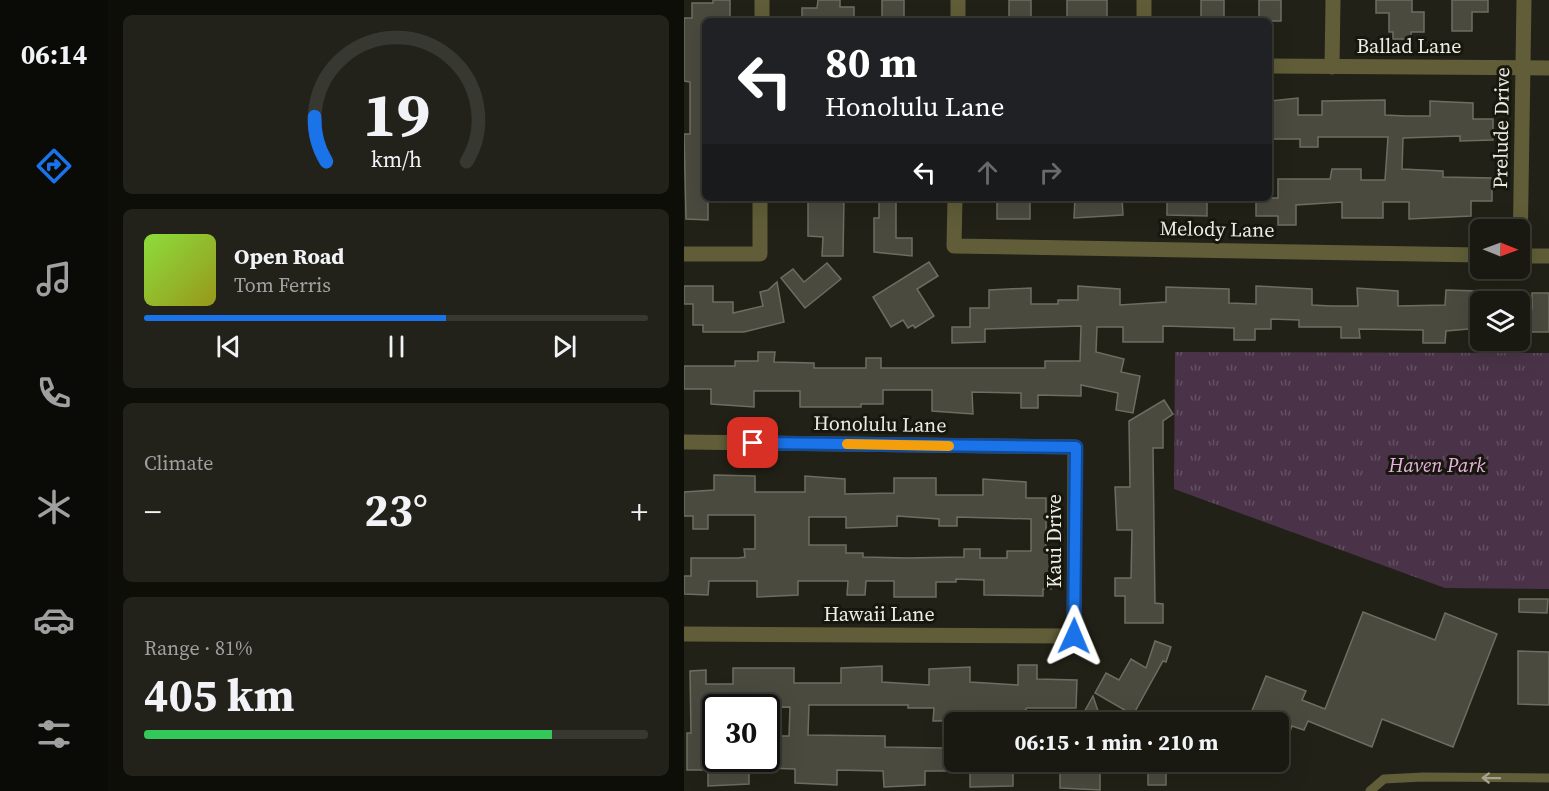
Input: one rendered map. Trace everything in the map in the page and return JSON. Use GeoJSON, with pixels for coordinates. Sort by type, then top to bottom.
{"type":"FeatureCollection","features":[{"type":"Feature","properties":{"kind":"street"},"geometry":{"type":"LineString","coordinates":[[762,0],[762,18]]}},
{"type":"Feature","properties":{"kind":"street"},"geometry":{"type":"LineString","coordinates":[[958,0],[958,18]]}},
{"type":"Feature","properties":{"kind":"street"},"geometry":{"type":"LineString","coordinates":[[1144,0],[1144,18]]}},
{"type":"Feature","properties":{"kind":"street"},"geometry":{"type":"LineString","coordinates":[[1332,67],[1333,0]]}},
{"type":"Feature","properties":{"kind":"street","name":"Prelude Drive"},"geometry":{"type":"LineString","coordinates":[[1521,219],[1524,0]]}},
{"type":"Feature","properties":{"kind":"street","name":"Ballad Lane"},"geometry":{"type":"LineString","coordinates":[[1272,66],[1549,68]]}},
{"type":"Feature","properties":{"kind":"street"},"geometry":{"type":"LineString","coordinates":[[684,254],[760,254],[760,201]]}},
{"type":"Feature","properties":{"kind":"street","name":"Melody Lane"},"geometry":{"type":"LineString","coordinates":[[955,201],[954,246],[1470,255]]}},
{"type":"Feature","properties":{"kind":"street"},"geometry":{"type":"LineString","coordinates":[[1530,256],[1549,256]]}},
{"type":"Feature","properties":{"kind":"street","name":"Honolulu Lane"},"geometry":{"type":"LineString","coordinates":[[684,442],[1076,447]]}},
{"type":"Feature","properties":{"kind":"street","name":"Kaui Drive"},"geometry":{"type":"LineString","coordinates":[[1074,636],[1076,447]]}},
{"type":"Feature","properties":{"kind":"street","name":"Hawaii Lane"},"geometry":{"type":"LineString","coordinates":[[684,634],[1074,636]]}},
{"type":"Feature","properties":{"kind":"lane"},"geometry":{"type":"LineString","coordinates":[[1370,791],[1384,779],[1549,778]]}},
{"type":"Feature","properties":{"kind":"green space","name":"Haven Park"},"geometry":{"type":"Polygon","coordinates":[[[1175,352],[1549,353],[1549,589],[1445,588],[1174,489],[1175,352]]]}},
{"type":"Feature","properties":{"kind":"building"},"geometry":{"type":"Polygon","coordinates":[[[713,0],[730,0],[730,18],[702,18],[702,201],[708,201],[708,220],[686,219],[684,134],[690,134],[690,82],[684,81],[684,18],[692,18],[692,3],[713,3],[713,0]]]}},
{"type":"Feature","properties":{"kind":"building"},"geometry":{"type":"Polygon","coordinates":[[[818,0],[840,0],[840,7],[854,7],[854,18],[802,18],[802,8],[817,8],[818,0]]]}},
{"type":"Feature","properties":{"kind":"building"},"geometry":{"type":"Polygon","coordinates":[[[882,0],[904,0],[904,18],[882,18],[882,0]]]}},
{"type":"Feature","properties":{"kind":"building"},"geometry":{"type":"Polygon","coordinates":[[[1009,0],[1031,0],[1031,18],[1009,18],[1009,0]]]}},
{"type":"Feature","properties":{"kind":"building"},"geometry":{"type":"Polygon","coordinates":[[[1067,0],[1107,0],[1107,18],[1067,18],[1067,0]]]}},
{"type":"Feature","properties":{"kind":"building"},"geometry":{"type":"Polygon","coordinates":[[[1201,0],[1224,0],[1224,18],[1201,18],[1201,0]]]}},
{"type":"Feature","properties":{"kind":"building"},"geometry":{"type":"Polygon","coordinates":[[[1259,0],[1281,0],[1281,21],[1259,18],[1259,0]]]}},
{"type":"Feature","properties":{"kind":"building"},"geometry":{"type":"Polygon","coordinates":[[[1376,0],[1412,0],[1412,12],[1424,12],[1424,32],[1411,32],[1411,39],[1393,39],[1393,32],[1389,32],[1389,13],[1376,13],[1376,0]]]}},
{"type":"Feature","properties":{"kind":"building"},"geometry":{"type":"Polygon","coordinates":[[[1452,0],[1488,0],[1488,12],[1472,12],[1472,31],[1452,31],[1452,0]]]}},
{"type":"Feature","properties":{"kind":"building"},"geometry":{"type":"Polygon","coordinates":[[[1298,98],[1298,115],[1322,115],[1322,101],[1385,100],[1385,115],[1406,116],[1430,116],[1430,101],[1473,103],[1473,119],[1493,119],[1493,140],[1460,141],[1460,136],[1403,138],[1402,169],[1443,171],[1443,177],[1492,178],[1492,201],[1471,201],[1471,216],[1409,219],[1409,202],[1383,202],[1383,218],[1342,218],[1342,202],[1296,205],[1296,225],[1278,225],[1278,216],[1256,216],[1256,201],[1272,201],[1272,198],[1278,198],[1278,179],[1330,179],[1332,169],[1361,169],[1361,180],[1385,180],[1388,137],[1318,137],[1318,147],[1300,147],[1300,139],[1272,139],[1272,101],[1298,98]]]}},
{"type":"Feature","properties":{"kind":"building"},"geometry":{"type":"Polygon","coordinates":[[[808,201],[844,201],[843,256],[822,256],[823,237],[808,236],[808,201]]]}},
{"type":"Feature","properties":{"kind":"building"},"geometry":{"type":"Polygon","coordinates":[[[879,201],[896,201],[896,238],[912,238],[912,256],[874,252],[874,218],[879,218],[879,201]]]}},
{"type":"Feature","properties":{"kind":"building"},"geometry":{"type":"Polygon","coordinates":[[[997,201],[1030,201],[1030,219],[997,219],[997,201]]]}},
{"type":"Feature","properties":{"kind":"building"},"geometry":{"type":"Polygon","coordinates":[[[1075,201],[1122,201],[1123,215],[1074,218],[1075,201]]]}},
{"type":"Feature","properties":{"kind":"building"},"geometry":{"type":"Polygon","coordinates":[[[1167,201],[1207,201],[1207,216],[1167,215],[1167,201]]]}},
{"type":"Feature","properties":{"kind":"building"},"geometry":{"type":"Polygon","coordinates":[[[929,262],[938,276],[917,289],[934,316],[915,328],[913,325],[908,328],[903,320],[891,327],[873,297],[929,262]]]}},
{"type":"Feature","properties":{"kind":"building"},"geometry":{"type":"Polygon","coordinates":[[[827,263],[841,279],[805,308],[781,278],[793,269],[804,282],[827,263]]]}},
{"type":"Feature","properties":{"kind":"building"},"geometry":{"type":"Polygon","coordinates":[[[777,282],[784,322],[744,332],[703,332],[703,325],[693,325],[693,304],[684,304],[684,286],[713,286],[713,302],[733,302],[733,313],[763,306],[760,292],[768,290],[777,282]]]}},
{"type":"Feature","properties":{"kind":"building"},"geometry":{"type":"Polygon","coordinates":[[[1078,286],[1120,289],[1120,305],[1166,302],[1166,287],[1229,289],[1229,303],[1256,304],[1256,286],[1312,289],[1312,305],[1331,306],[1358,306],[1357,288],[1398,291],[1398,306],[1445,305],[1446,290],[1480,291],[1470,291],[1470,329],[1446,331],[1445,343],[1423,343],[1423,330],[1359,329],[1360,338],[1341,338],[1341,327],[1299,327],[1299,320],[1271,319],[1271,329],[1255,329],[1255,340],[1234,340],[1234,328],[1163,326],[1163,342],[1123,342],[1123,327],[1097,327],[1096,352],[1124,359],[1121,372],[1140,376],[1133,413],[1116,410],[1118,393],[1081,385],[1081,396],[1038,395],[1038,408],[1021,408],[1021,393],[972,392],[973,414],[932,411],[932,390],[883,390],[883,404],[861,404],[861,407],[800,407],[800,391],[754,391],[754,407],[711,404],[711,389],[684,389],[684,366],[735,366],[735,361],[758,361],[758,352],[775,352],[774,362],[814,363],[814,368],[866,368],[866,358],[881,358],[881,368],[1045,368],[1045,361],[1080,361],[1081,326],[985,329],[985,342],[952,343],[952,327],[970,327],[970,308],[989,308],[989,290],[1031,288],[1031,304],[1058,304],[1058,300],[1078,300],[1078,286]]]}},
{"type":"Feature","properties":{"kind":"building"},"geometry":{"type":"Polygon","coordinates":[[[1532,293],[1549,293],[1549,332],[1530,332],[1530,309],[1532,309],[1532,293]]]}},
{"type":"Feature","properties":{"kind":"building"},"geometry":{"type":"Polygon","coordinates":[[[1164,400],[1173,414],[1163,421],[1163,448],[1153,448],[1155,603],[1163,604],[1163,623],[1125,623],[1125,596],[1115,596],[1115,578],[1131,578],[1132,530],[1117,530],[1115,487],[1130,487],[1129,421],[1164,400]]]}},
{"type":"Feature","properties":{"kind":"building"},"geometry":{"type":"Polygon","coordinates":[[[714,475],[755,476],[755,492],[805,492],[805,476],[845,479],[845,494],[894,493],[894,478],[936,478],[936,495],[983,495],[983,479],[1026,482],[1026,498],[1046,498],[1046,554],[1051,554],[1051,589],[1043,589],[1043,596],[984,595],[984,580],[956,579],[956,582],[936,582],[936,597],[894,597],[894,581],[866,581],[865,595],[847,595],[848,581],[798,581],[798,595],[757,597],[757,581],[709,581],[708,595],[684,594],[684,576],[691,576],[691,558],[738,558],[745,557],[744,549],[755,549],[755,515],[708,515],[708,529],[693,529],[693,516],[684,516],[684,492],[714,490],[714,475]],[[897,516],[897,526],[846,528],[846,517],[809,517],[809,545],[846,545],[846,553],[863,553],[863,557],[964,557],[964,549],[980,549],[980,558],[1007,558],[1007,551],[1031,551],[1031,519],[957,517],[957,526],[939,526],[939,519],[897,516]]]}},
{"type":"Feature","properties":{"kind":"building"},"geometry":{"type":"Polygon","coordinates":[[[1519,599],[1548,599],[1547,613],[1519,612],[1519,599]]]}},
{"type":"Feature","properties":{"kind":"building"},"geometry":{"type":"Polygon","coordinates":[[[1363,612],[1435,640],[1445,613],[1497,634],[1453,747],[1382,719],[1372,747],[1308,721],[1304,730],[1292,726],[1289,734],[1289,712],[1251,712],[1266,676],[1306,691],[1302,700],[1325,709],[1363,612]]]}},
{"type":"Feature","properties":{"kind":"building"},"geometry":{"type":"Polygon","coordinates":[[[1155,641],[1171,647],[1166,662],[1163,661],[1135,712],[1128,712],[1095,693],[1106,673],[1119,680],[1131,659],[1146,668],[1155,641]]]}},
{"type":"Feature","properties":{"kind":"building"},"geometry":{"type":"Polygon","coordinates":[[[1518,651],[1549,652],[1549,705],[1518,704],[1518,651]]]}},
{"type":"Feature","properties":{"kind":"building"},"geometry":{"type":"Polygon","coordinates":[[[1018,665],[1037,665],[1037,679],[1077,680],[1076,708],[1027,708],[1023,712],[944,712],[944,721],[933,721],[934,708],[908,708],[908,705],[809,705],[808,735],[885,736],[885,747],[944,748],[944,771],[925,771],[925,785],[884,787],[883,771],[837,770],[837,785],[795,783],[795,769],[780,768],[780,736],[789,736],[790,707],[780,707],[780,694],[702,694],[702,770],[687,770],[687,733],[691,733],[690,671],[706,670],[706,684],[733,684],[733,668],[794,668],[794,683],[841,683],[841,668],[882,666],[882,682],[929,685],[929,669],[970,667],[970,682],[1018,685],[1018,665]]]}},
{"type":"Feature","properties":{"kind":"building"},"geometry":{"type":"Polygon","coordinates":[[[1093,696],[1098,712],[1084,712],[1093,696]]]}},
{"type":"Feature","properties":{"kind":"building"},"geometry":{"type":"Polygon","coordinates":[[[708,772],[749,772],[749,784],[708,786],[708,772]]]}},
{"type":"Feature","properties":{"kind":"building"},"geometry":{"type":"Polygon","coordinates":[[[970,772],[1013,772],[1013,786],[970,787],[970,772]]]}},
{"type":"Feature","properties":{"kind":"building"},"geometry":{"type":"Polygon","coordinates":[[[1060,772],[1100,772],[1100,790],[1060,788],[1060,772]]]}},
{"type":"Feature","properties":{"kind":"building"},"geometry":{"type":"Polygon","coordinates":[[[1148,772],[1166,772],[1166,785],[1148,785],[1148,772]]]}},
{"type":"Feature","properties":{"kind":"slow traffic"},"geometry":{"type":"LineString","coordinates":[[847,444],[949,446]]}},
{"type":"Feature","properties":{"kind":"route"},"geometry":{"type":"LineString","coordinates":[[753,443],[1076,447],[1074,636]]}}]}
